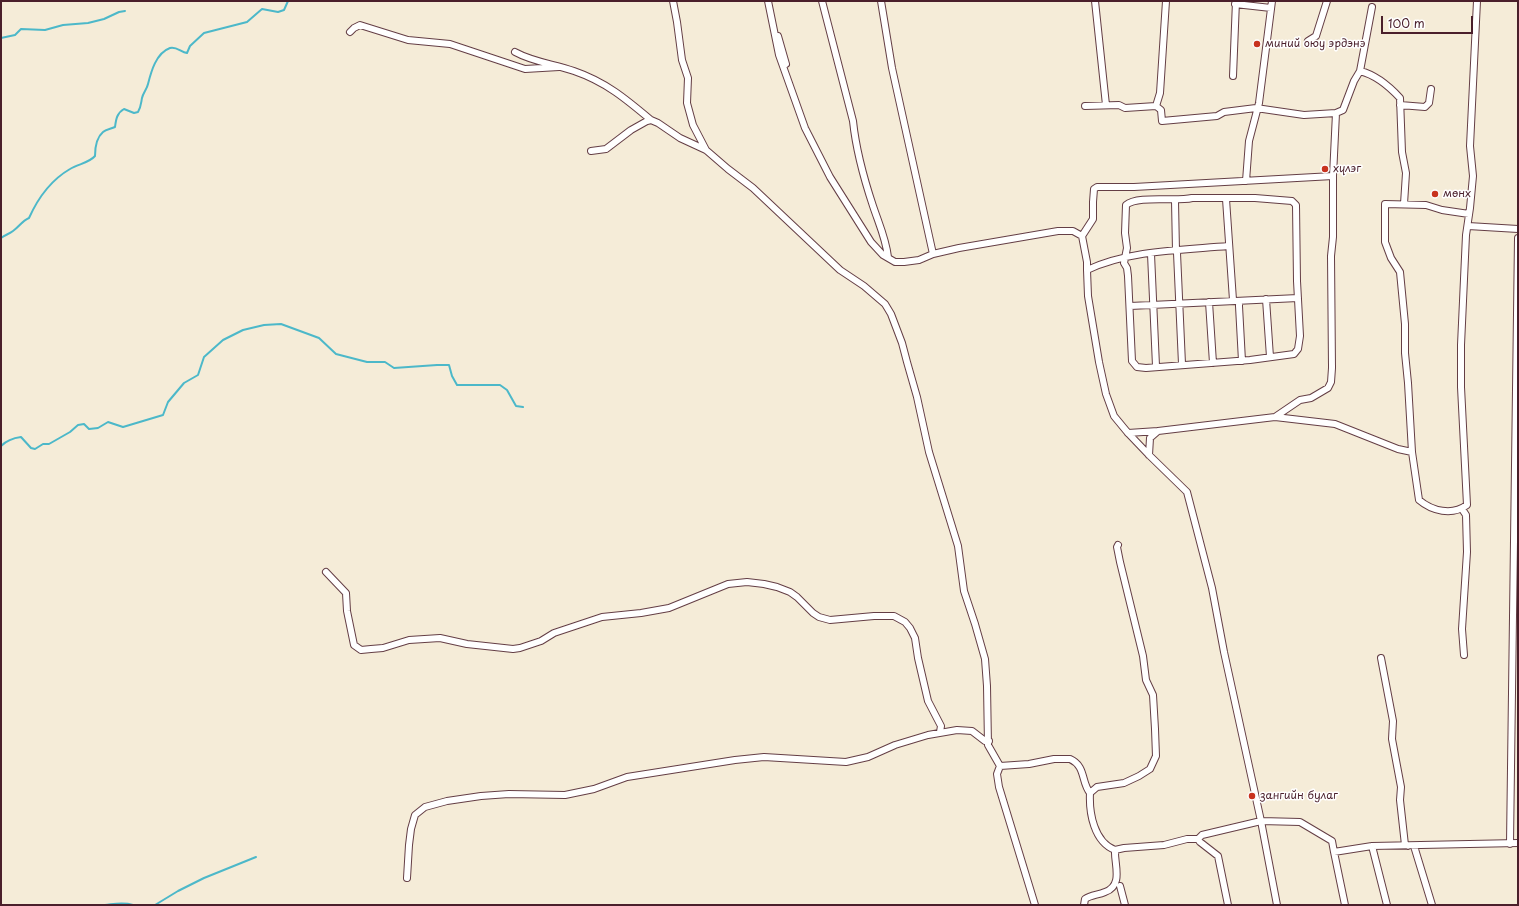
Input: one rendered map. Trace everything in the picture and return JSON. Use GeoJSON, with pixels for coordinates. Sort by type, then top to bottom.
{"type":"FeatureCollection","features":[{"type":"Feature","properties":{"kind":"street"},"geometry":{"type":"LineString","coordinates":[[673,1],[678,22],[682,60],[688,78],[687,103],[693,125],[706,150]]}},
{"type":"Feature","properties":{"kind":"street"},"geometry":{"type":"LineString","coordinates":[[769,1],[776,45],[802,121],[830,177],[876,249],[897,263],[919,260],[933,254],[959,248],[1058,231],[1073,231],[1082,236]]}},
{"type":"Feature","properties":{"kind":"street"},"geometry":{"type":"LineString","coordinates":[[822,1],[854,121],[854,133],[859,157],[873,206],[884,236],[888,257]]}},
{"type":"Feature","properties":{"kind":"street"},"geometry":{"type":"LineString","coordinates":[[881,1],[892,68],[933,254]]}},
{"type":"Feature","properties":{"kind":"street"},"geometry":{"type":"LineString","coordinates":[[1095,1],[1106,105]]}},
{"type":"Feature","properties":{"kind":"street"},"geometry":{"type":"LineString","coordinates":[[1156,106],[1160,93],[1166,1]]}},
{"type":"Feature","properties":{"kind":"street"},"geometry":{"type":"LineString","coordinates":[[1246,181],[1248,141],[1256,115],[1256,108],[1259,103],[1272,1]]}},
{"type":"Feature","properties":{"kind":"street"},"geometry":{"type":"LineString","coordinates":[[1308,40],[1316,36],[1327,1]]}},
{"type":"Feature","properties":{"kind":"street"},"geometry":{"type":"LineString","coordinates":[[1469,214],[1442,210],[1426,205],[1385,204],[1385,242],[1391,258],[1400,272],[1405,324],[1404,353],[1408,382],[1412,452],[1418,500],[1427,507],[1446,511],[1462,509],[1467,505],[1461,387],[1461,345],[1468,226],[1473,176],[1470,146],[1477,1]]}},
{"type":"Feature","properties":{"kind":"street"},"geometry":{"type":"LineString","coordinates":[[1233,76],[1235,2],[1271,8]]}},
{"type":"Feature","properties":{"kind":"street"},"geometry":{"type":"LineString","coordinates":[[1085,106],[1119,105],[1125,108],[1156,106],[1161,110],[1162,121],[1217,116],[1224,112],[1256,108],[1304,115],[1336,113],[1343,110],[1354,81],[1360,71],[1372,7]]}},
{"type":"Feature","properties":{"kind":"street"},"geometry":{"type":"LineString","coordinates":[[350,32],[360,25],[408,40],[450,44],[525,69],[559,67]]}},
{"type":"Feature","properties":{"kind":"street"},"geometry":{"type":"LineString","coordinates":[[515,52],[523,56],[573,70],[606,85],[651,120],[680,138],[706,150],[753,188],[840,270],[864,286],[878,298],[891,314],[902,342],[918,397],[929,452],[960,553],[965,595],[985,659],[988,745],[1000,766]]}},
{"type":"Feature","properties":{"kind":"street"},"geometry":{"type":"LineString","coordinates":[[1360,71],[1366,72],[1380,80],[1400,98],[1402,152],[1406,173],[1404,204]]}},
{"type":"Feature","properties":{"kind":"street"},"geometry":{"type":"LineString","coordinates":[[1400,105],[1425,107],[1429,103],[1431,89]]}},
{"type":"Feature","properties":{"kind":"street"},"geometry":{"type":"LineString","coordinates":[[1275,417],[1300,400],[1311,398],[1328,388],[1331,382],[1331,256],[1333,237],[1333,176],[1336,113]]}},
{"type":"Feature","properties":{"kind":"street"},"geometry":{"type":"LineString","coordinates":[[590,151],[606,149],[631,130],[651,120]]}},
{"type":"Feature","properties":{"kind":"street"},"geometry":{"type":"LineString","coordinates":[[1277,905],[1212,588],[1187,492],[1149,455],[1114,416],[1106,394],[1099,362],[1090,308],[1087,262],[1082,236],[1093,219],[1094,189],[1097,187],[1134,187],[1333,176]]}},
{"type":"Feature","properties":{"kind":"street"},"geometry":{"type":"LineString","coordinates":[[1192,198],[1256,198],[1292,201],[1296,206],[1300,336],[1298,349],[1294,354],[1242,361],[1137,367],[1132,361],[1128,276],[1127,268],[1124,263],[1127,248],[1125,233],[1126,205],[1130,202],[1144,200],[1164,199],[1175,201],[1178,199],[1192,198]]}},
{"type":"Feature","properties":{"kind":"street"},"geometry":{"type":"LineString","coordinates":[[1226,199],[1229,236],[1228,246],[1230,250],[1234,300],[1239,302],[1240,306],[1242,361]]}},
{"type":"Feature","properties":{"kind":"street"},"geometry":{"type":"LineString","coordinates":[[1175,201],[1182,364]]}},
{"type":"Feature","properties":{"kind":"street"},"geometry":{"type":"LineString","coordinates":[[1468,226],[1518,229]]}},
{"type":"Feature","properties":{"kind":"street"},"geometry":{"type":"LineString","coordinates":[[1510,844],[1518,238]]}},
{"type":"Feature","properties":{"kind":"street"},"geometry":{"type":"LineString","coordinates":[[1087,270],[1103,263],[1124,258],[1176,250],[1228,246]]}},
{"type":"Feature","properties":{"kind":"street"},"geometry":{"type":"LineString","coordinates":[[1151,254],[1156,366]]}},
{"type":"Feature","properties":{"kind":"street"},"geometry":{"type":"LineString","coordinates":[[1130,306],[1298,298]]}},
{"type":"Feature","properties":{"kind":"street"},"geometry":{"type":"LineString","coordinates":[[1266,300],[1270,357]]}},
{"type":"Feature","properties":{"kind":"street"},"geometry":{"type":"LineString","coordinates":[[1209,302],[1213,363]]}},
{"type":"Feature","properties":{"kind":"street"},"geometry":{"type":"LineString","coordinates":[[1128,432],[1275,417],[1335,424],[1392,447],[1412,452]]}},
{"type":"Feature","properties":{"kind":"street"},"geometry":{"type":"LineString","coordinates":[[1149,455],[1150,438],[1158,430]]}},
{"type":"Feature","properties":{"kind":"street"},"geometry":{"type":"LineString","coordinates":[[1462,509],[1466,515],[1467,552],[1462,629],[1464,655]]}},
{"type":"Feature","properties":{"kind":"street"},"geometry":{"type":"LineString","coordinates":[[1090,793],[1097,787],[1124,783],[1139,776],[1150,769],[1156,756],[1153,695],[1146,680],[1143,656],[1120,562],[1117,547],[1118,545]]}},
{"type":"Feature","properties":{"kind":"street"},"geometry":{"type":"LineString","coordinates":[[326,572],[346,593],[347,611],[354,646],[362,650],[383,648],[409,640],[440,638],[467,644],[513,649],[520,648],[541,641],[554,633],[602,617],[662,610],[692,599],[720,586],[736,582],[764,584],[783,589],[797,597],[819,617],[830,620],[835,621],[864,616],[894,616],[905,622],[915,638],[928,701],[941,726],[940,732]]}},
{"type":"Feature","properties":{"kind":"street"},"geometry":{"type":"LineString","coordinates":[[1381,658],[1393,721],[1392,739],[1401,788],[1400,800],[1405,845],[1412,846]]}},
{"type":"Feature","properties":{"kind":"street"},"geometry":{"type":"LineString","coordinates":[[407,878],[411,829],[415,815],[425,807],[459,798],[570,794],[600,787],[626,776],[764,757],[846,762],[868,757],[895,745],[940,732],[957,730],[972,731],[985,741],[988,741]]}},
{"type":"Feature","properties":{"kind":"street"},"geometry":{"type":"LineString","coordinates":[[1000,766],[1029,764],[1054,759],[1070,759],[1081,768],[1086,788],[1090,793],[1090,810],[1096,830],[1100,839],[1115,850],[1117,870],[1115,884],[1109,890],[1085,899],[1084,905]]}},
{"type":"Feature","properties":{"kind":"street"},"geometry":{"type":"LineString","coordinates":[[1000,766],[997,774],[999,787],[1035,905]]}},
{"type":"Feature","properties":{"kind":"street"},"geometry":{"type":"LineString","coordinates":[[1115,850],[1164,845],[1187,839],[1198,839],[1202,835],[1261,821],[1300,822],[1332,841],[1345,905]]}},
{"type":"Feature","properties":{"kind":"street"},"geometry":{"type":"LineString","coordinates":[[1198,839],[1218,856],[1228,905]]}},
{"type":"Feature","properties":{"kind":"street"},"geometry":{"type":"LineString","coordinates":[[1334,852],[1372,846],[1518,844]]}},
{"type":"Feature","properties":{"kind":"street"},"geometry":{"type":"LineString","coordinates":[[1372,846],[1387,905]]}},
{"type":"Feature","properties":{"kind":"street"},"geometry":{"type":"LineString","coordinates":[[1412,846],[1432,905]]}},
{"type":"Feature","properties":{"kind":"street"},"geometry":{"type":"LineString","coordinates":[[1120,886],[1125,905]]}},
{"type":"Feature","properties":{"kind":"waterway"},"geometry":{"type":"LineString","coordinates":[[1,238],[13,231],[29,218],[41,197],[57,178],[63,173],[95,156],[97,140],[104,131],[115,127],[117,116],[120,112],[124,109],[134,113],[138,112],[155,63],[165,50],[174,48],[187,53],[190,46],[204,33],[247,22],[262,9],[278,12],[284,10],[288,1]]}},
{"type":"Feature","properties":{"kind":"waterway"},"geometry":{"type":"LineString","coordinates":[[1,38],[15,35],[21,29],[45,30],[63,25],[88,23],[125,11]]}},
{"type":"Feature","properties":{"kind":"waterway"},"geometry":{"type":"LineString","coordinates":[[1,446],[10,440],[21,437],[31,448],[35,449],[43,444],[49,444],[70,432],[78,425],[84,424],[89,429],[98,428],[108,422],[123,427],[163,415],[168,402],[184,383],[198,375],[204,357],[223,340],[243,330],[264,325],[281,324],[319,338],[336,354],[367,362],[385,362],[394,368],[449,365],[452,376],[457,385],[500,385],[507,390],[516,406],[523,407]]}},
{"type":"Feature","properties":{"kind":"waterway"},"geometry":{"type":"LineString","coordinates":[[155,905],[204,878],[256,857]]}},
{"type":"Feature","properties":{"kind":"waterway"},"geometry":{"type":"LineString","coordinates":[[105,905],[122,903],[133,905]]}},
{"type":"Feature","properties":{"kind":"place","name":"миний оюу эрдэнэ"},"geometry":{"type":"Point","coordinates":[1257,44]}},
{"type":"Feature","properties":{"kind":"place","name":"хүлэг"},"geometry":{"type":"Point","coordinates":[1325,169]}},
{"type":"Feature","properties":{"kind":"place","name":"мөнх"},"geometry":{"type":"Point","coordinates":[1435,194]}},
{"type":"Feature","properties":{"kind":"place","name":"зангийн булаг"},"geometry":{"type":"Point","coordinates":[1252,796]}}]}
